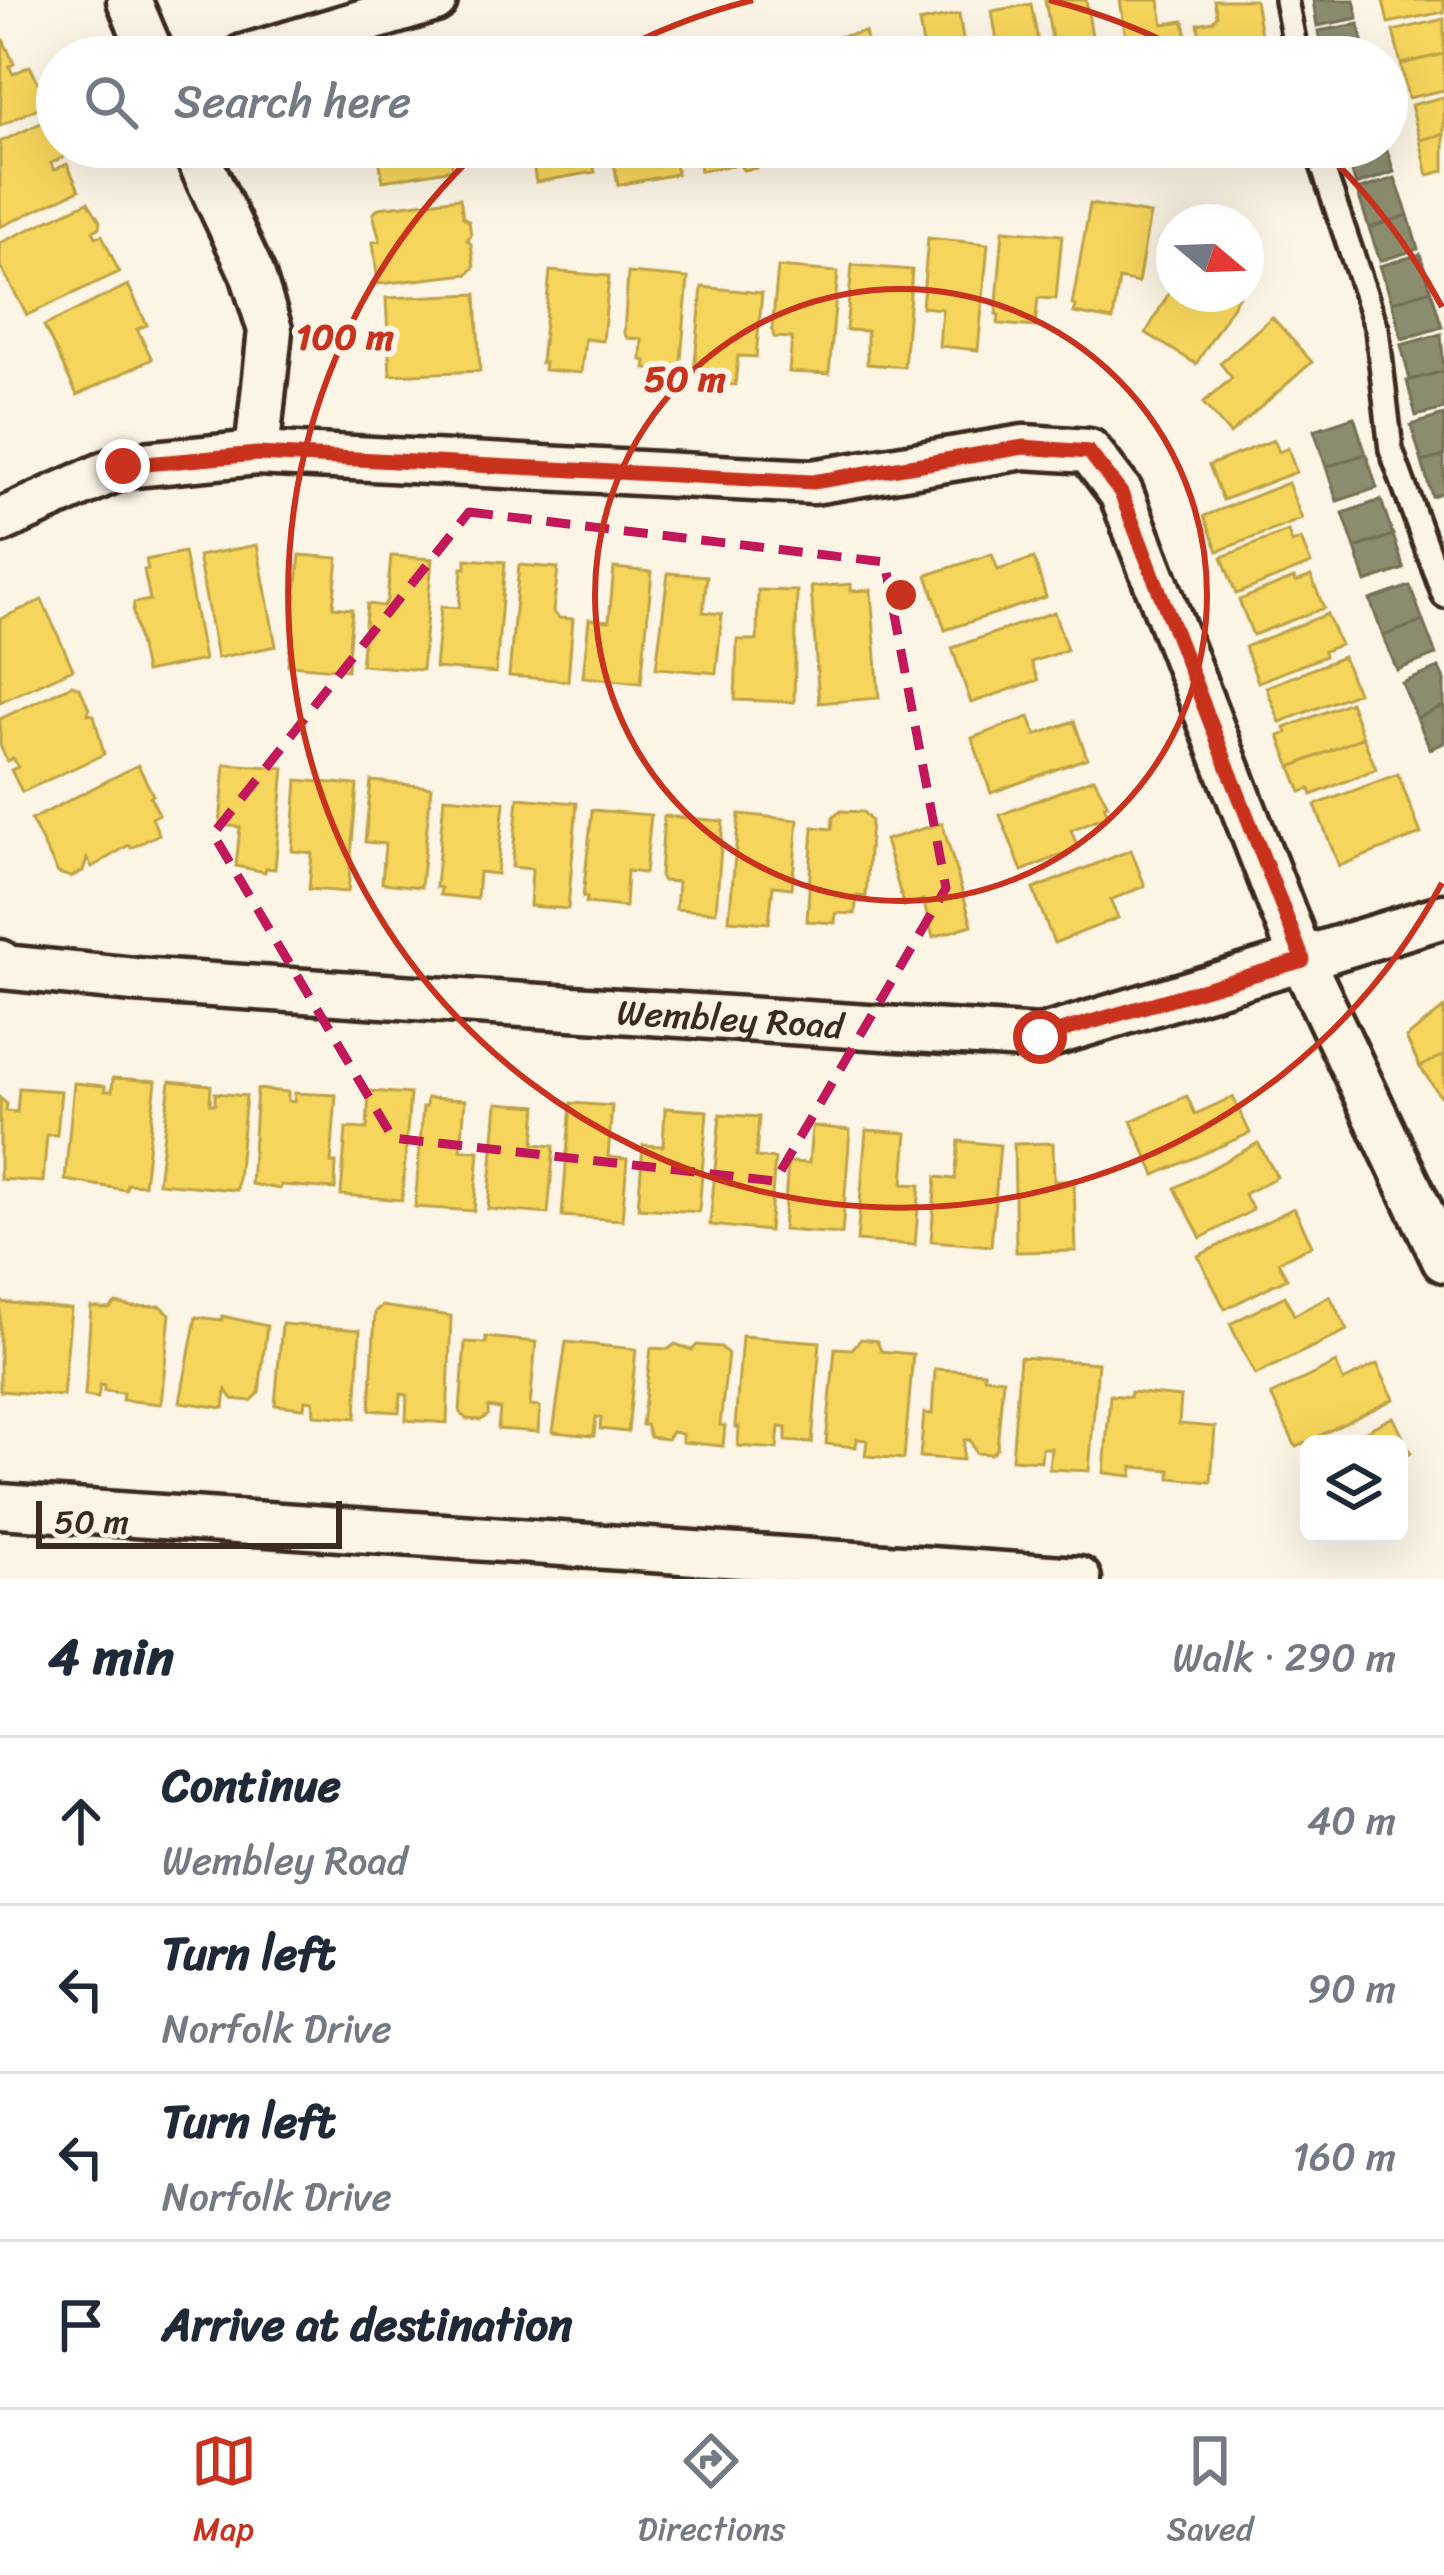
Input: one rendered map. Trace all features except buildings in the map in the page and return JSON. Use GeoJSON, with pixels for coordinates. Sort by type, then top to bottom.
{"type":"FeatureCollection","features":[{"type":"Feature","properties":{"kind":"street"},"geometry":{"type":"LineString","coordinates":[[130,0],[145,36]]}},
{"type":"Feature","properties":{"kind":"street"},"geometry":{"type":"LineString","coordinates":[[314,36],[435,0]]}},
{"type":"Feature","properties":{"kind":"street"},"geometry":{"type":"LineString","coordinates":[[203,168],[252,273],[270,330],[257,454]]}},
{"type":"Feature","properties":{"kind":"street"},"geometry":{"type":"LineString","coordinates":[[0,521],[123,466],[257,454],[813,482],[1024,447],[1089,452],[1121,493],[1303,960],[1444,1260]]}},
{"type":"Feature","properties":{"kind":"street","name":"Wembley Road"},"geometry":{"type":"LineString","coordinates":[[0,962],[4,967],[134,980],[1040,1037],[1444,916]]}},
{"type":"Feature","properties":{"kind":"street"},"geometry":{"type":"LineString","coordinates":[[0,1505],[1078,1579]]}},
{"type":"Feature","properties":{"kind":"lane"},"geometry":{"type":"LineString","coordinates":[[1286,0],[1293,36]]}},
{"type":"Feature","properties":{"kind":"lane"},"geometry":{"type":"LineString","coordinates":[[1323,168],[1377,329],[1391,450],[1444,596]]}},
{"type":"Feature","properties":{"kind":"highlighted area"},"geometry":{"type":"Polygon","coordinates":[[[469,512],[884,562],[946,888],[775,1181],[393,1138],[213,834],[469,512]]]}},
{"type":"Feature","properties":{"kind":"route"},"geometry":{"type":"LineString","coordinates":[[123,466],[257,454],[813,482],[1024,447],[1089,452],[1121,493],[1303,960],[1040,1037]]}}]}
